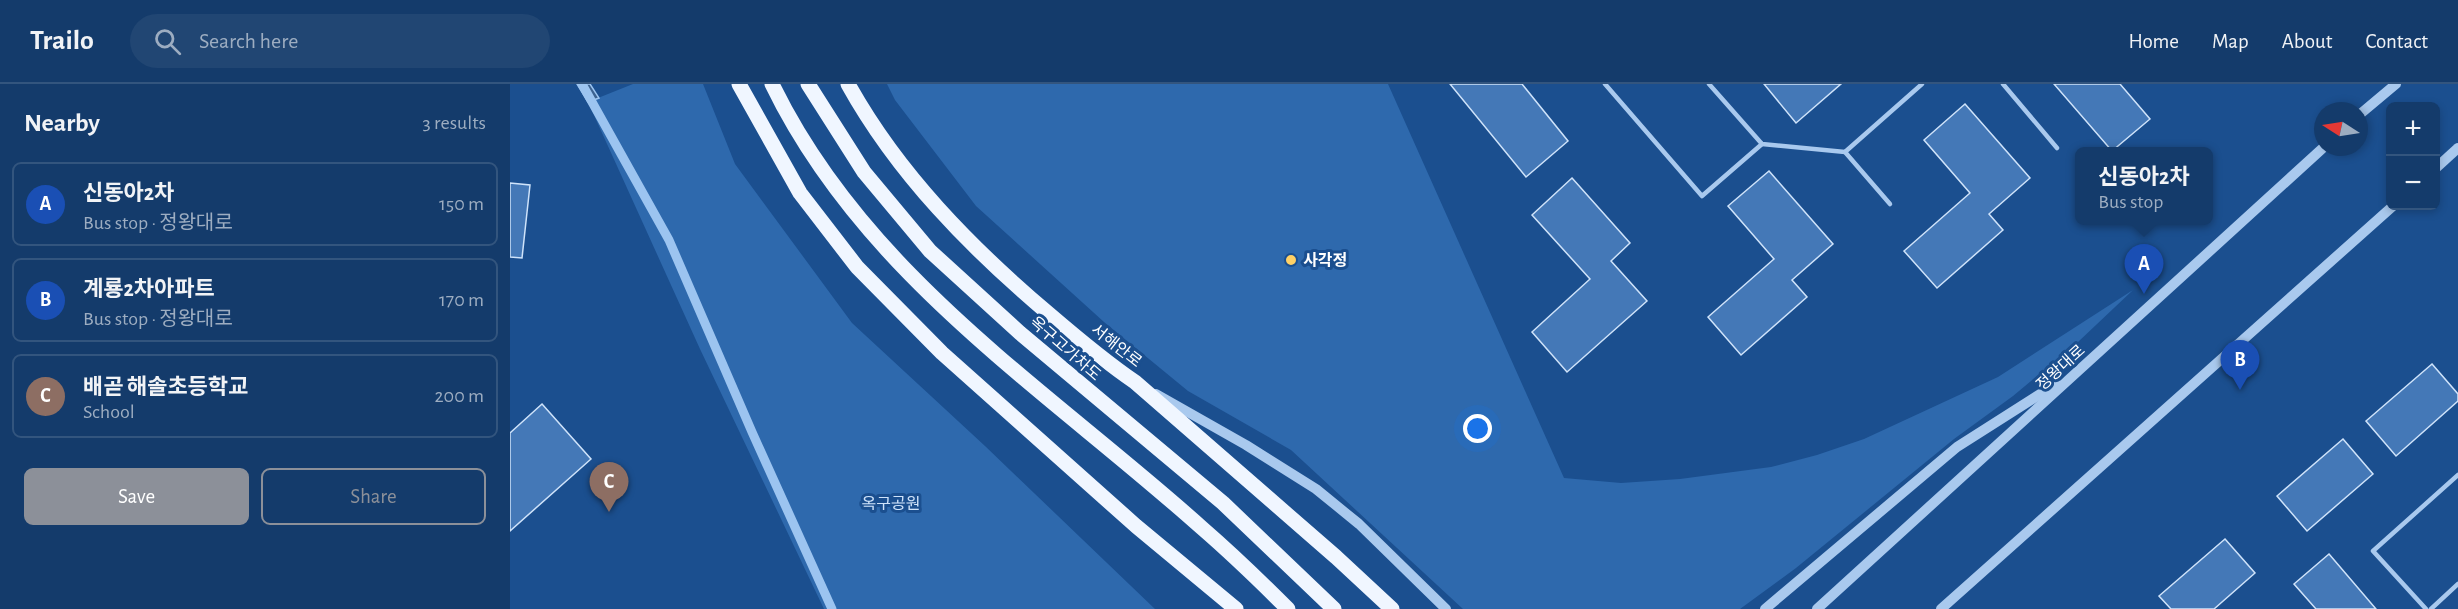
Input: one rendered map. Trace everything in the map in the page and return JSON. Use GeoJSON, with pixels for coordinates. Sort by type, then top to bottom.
{"type":"FeatureCollection","features":[{"type":"Feature","properties":{"kind":"main road"},"geometry":{"type":"LineString","coordinates":[[740,84],[800,193],[857,267],[951,361],[1136,526],[1236,609]]}},
{"type":"Feature","properties":{"kind":"main road"},"geometry":{"type":"LineString","coordinates":[[772,84],[786,112],[838,191],[907,273],[998,357],[1202,527],[1288,609]]}},
{"type":"Feature","properties":{"kind":"main road","name":"옥구고가차도"},"geometry":{"type":"LineString","coordinates":[[808,84],[864,172],[930,251],[1020,333],[1223,503],[1334,609]]}},
{"type":"Feature","properties":{"kind":"main road","name":"서해안로"},"geometry":{"type":"LineString","coordinates":[[848,84],[862,110],[922,191],[999,271],[1107,363],[1135,382],[1392,609]]}},
{"type":"Feature","properties":{"kind":"street"},"geometry":{"type":"LineString","coordinates":[[2368,107],[2396,84]]}},
{"type":"Feature","properties":{"kind":"street"},"geometry":{"type":"LineString","coordinates":[[2440,164],[2458,148]]}},
{"type":"Feature","properties":{"kind":"street","name":"정왕대로"},"geometry":{"type":"LineString","coordinates":[[1817,609],[2314,156]]}},
{"type":"Feature","properties":{"kind":"street"},"geometry":{"type":"LineString","coordinates":[[1941,609],[2388,210]]}},
{"type":"Feature","properties":{"kind":"street"},"geometry":{"type":"LineString","coordinates":[[1765,609],[1957,447],[2081,368]]}},
{"type":"Feature","properties":{"kind":"street"},"geometry":{"type":"LineString","coordinates":[[1135,382],[1316,489],[1359,524],[1446,609]]}},
{"type":"Feature","properties":{"kind":"lane"},"geometry":{"type":"LineString","coordinates":[[1605,84],[1702,196],[1761,144]]}},
{"type":"Feature","properties":{"kind":"lane"},"geometry":{"type":"LineString","coordinates":[[1709,84],[1761,144],[1845,152],[1890,204]]}},
{"type":"Feature","properties":{"kind":"lane"},"geometry":{"type":"LineString","coordinates":[[1845,152],[1922,84]]}},
{"type":"Feature","properties":{"kind":"lane"},"geometry":{"type":"LineString","coordinates":[[2003,84],[2057,148]]}},
{"type":"Feature","properties":{"kind":"lane"},"geometry":{"type":"LineString","coordinates":[[2426,609],[2373,551],[2458,475]]}},
{"type":"Feature","properties":{"kind":"lane"},"geometry":{"type":"LineString","coordinates":[[2431,609],[2458,584]]}},
{"type":"Feature","properties":{"kind":"green space","name":"옥구공원"},"geometry":{"type":"Polygon","coordinates":[[[633,84],[703,84],[735,164],[852,323],[985,446],[1155,609],[824,609],[700,349],[588,102],[633,84]]]}},
{"type":"Feature","properties":{"kind":"green space"},"geometry":{"type":"Polygon","coordinates":[[[887,84],[1388,84],[1564,478],[1621,483],[1680,479],[1771,467],[1817,455],[1864,439],[1998,377],[2133,290],[2078,342],[2013,396],[1954,439],[1796,568],[1740,609],[1463,609],[1291,450],[1188,391],[1104,322],[976,206],[895,100],[887,84]]]}},
{"type":"Feature","properties":{"kind":"shaded area"},"geometry":{"type":"Polygon","coordinates":[[[577,84],[590,84],[599,98],[588,102],[577,84]]]}},
{"type":"Feature","properties":{"kind":"building"},"geometry":{"type":"Polygon","coordinates":[[[1450,84],[1522,84],[1568,141],[1526,177],[1450,84]]]}},
{"type":"Feature","properties":{"kind":"building"},"geometry":{"type":"Polygon","coordinates":[[[1764,84],[1841,84],[1796,123],[1764,84]]]}},
{"type":"Feature","properties":{"kind":"building"},"geometry":{"type":"Polygon","coordinates":[[[2054,84],[2120,84],[2150,119],[2117,147],[2109,147],[2054,84]]]}},
{"type":"Feature","properties":{"kind":"building"},"geometry":{"type":"Polygon","coordinates":[[[1965,104],[2030,178],[1989,214],[2003,230],[1937,288],[1904,251],[1970,193],[1924,140],[1965,104]]]}},
{"type":"Feature","properties":{"kind":"building"},"geometry":{"type":"Polygon","coordinates":[[[1769,171],[1833,244],[1792,280],[1807,297],[1741,355],[1708,317],[1774,259],[1728,206],[1769,171]]]}},
{"type":"Feature","properties":{"kind":"building"},"geometry":{"type":"Polygon","coordinates":[[[1572,178],[1630,243],[1611,261],[1647,301],[1567,372],[1532,332],[1590,279],[1532,215],[1572,178]]]}},
{"type":"Feature","properties":{"kind":"building"},"geometry":{"type":"Polygon","coordinates":[[[510,183],[530,185],[522,258],[510,257],[510,183]]]}},
{"type":"Feature","properties":{"kind":"building"},"geometry":{"type":"Polygon","coordinates":[[[2432,364],[2458,394],[2458,401],[2396,456],[2366,421],[2432,364]]]}},
{"type":"Feature","properties":{"kind":"building"},"geometry":{"type":"Polygon","coordinates":[[[542,404],[591,459],[510,531],[510,433],[542,404]]]}},
{"type":"Feature","properties":{"kind":"building"},"geometry":{"type":"Polygon","coordinates":[[[2343,439],[2373,474],[2307,531],[2277,496],[2343,439]]]}},
{"type":"Feature","properties":{"kind":"building"},"geometry":{"type":"Polygon","coordinates":[[[2225,539],[2255,573],[2214,609],[2171,609],[2159,596],[2225,539]]]}},
{"type":"Feature","properties":{"kind":"building"},"geometry":{"type":"Polygon","coordinates":[[[2329,554],[2376,609],[2316,609],[2294,584],[2329,554]]]}},
{"type":"Feature","properties":{"kind":"waterway"},"geometry":{"type":"LineString","coordinates":[[582,84],[669,240],[832,609]]}},
{"type":"Feature","properties":{"kind":"place","name":"사각정"},"geometry":{"type":"Point","coordinates":[1291,260]}},
{"type":"Feature","properties":{"kind":"place","name":"신동아2차"},"geometry":{"type":"Point","coordinates":[2144,294]}},
{"type":"Feature","properties":{"kind":"place","name":"계룡2차아파트"},"geometry":{"type":"Point","coordinates":[2240,390]}},
{"type":"Feature","properties":{"kind":"place","name":"배곧 해솔초등학교"},"geometry":{"type":"Point","coordinates":[609,512]}}]}
